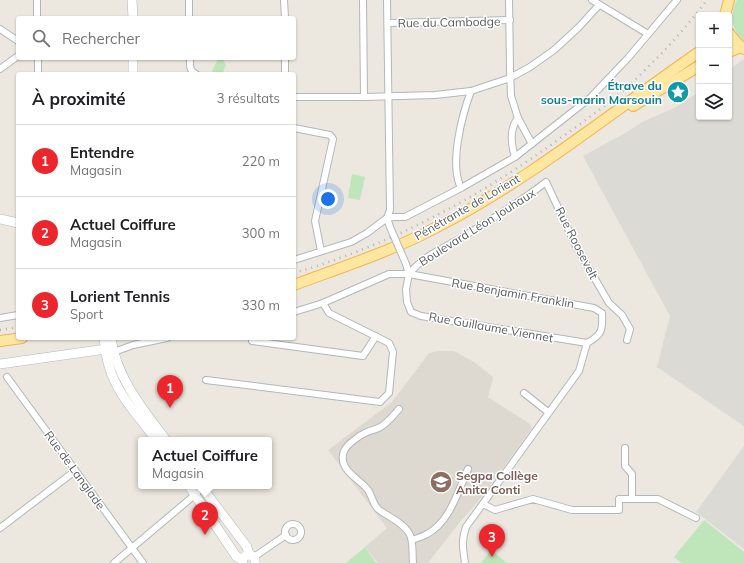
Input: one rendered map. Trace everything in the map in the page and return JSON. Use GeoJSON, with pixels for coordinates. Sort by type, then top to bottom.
{"type":"FeatureCollection","features":[{"type":"Feature","properties":{"kind":"main road"},"geometry":{"type":"LineString","coordinates":[[132,0],[133,16]]}},
{"type":"Feature","properties":{"kind":"main road"},"geometry":{"type":"LineString","coordinates":[[726,12],[729,0]]}},
{"type":"Feature","properties":{"kind":"main road"},"geometry":{"type":"LineString","coordinates":[[732,38],[742,48],[732,51]]}},
{"type":"Feature","properties":{"kind":"main road","name":"Pénétrante de Lorient"},"geometry":{"type":"LineString","coordinates":[[296,284],[363,260],[438,227],[501,191],[588,132],[696,54]]}},
{"type":"Feature","properties":{"kind":"main road"},"geometry":{"type":"LineString","coordinates":[[133,60],[133,72]]}},
{"type":"Feature","properties":{"kind":"main road","name":"Pénétrante de Lorient"},"geometry":{"type":"LineString","coordinates":[[588,132],[696,68]]}},
{"type":"Feature","properties":{"kind":"main road"},"geometry":{"type":"LineString","coordinates":[[0,219],[16,223]]}},
{"type":"Feature","properties":{"kind":"main road"},"geometry":{"type":"LineString","coordinates":[[0,341],[16,339]]}},
{"type":"Feature","properties":{"kind":"main road"},"geometry":{"type":"LineString","coordinates":[[105,340],[130,389],[164,437]]}},
{"type":"Feature","properties":{"kind":"main road"},"geometry":{"type":"LineString","coordinates":[[111,340],[109,367],[126,401],[154,437]]}},
{"type":"Feature","properties":{"kind":"main road"},"geometry":{"type":"LineString","coordinates":[[0,364],[110,351]]}},
{"type":"Feature","properties":{"kind":"main road"},"geometry":{"type":"LineString","coordinates":[[191,489],[236,556],[251,560]]}},
{"type":"Feature","properties":{"kind":"main road"},"geometry":{"type":"LineString","coordinates":[[204,489],[247,547],[251,560]]}},
{"type":"Feature","properties":{"kind":"street"},"geometry":{"type":"LineString","coordinates":[[37,0],[37,16]]}},
{"type":"Feature","properties":{"kind":"street"},"geometry":{"type":"LineString","coordinates":[[189,0],[189,16]]}},
{"type":"Feature","properties":{"kind":"street"},"geometry":{"type":"LineString","coordinates":[[284,0],[285,16]]}},
{"type":"Feature","properties":{"kind":"street"},"geometry":{"type":"LineString","coordinates":[[363,0],[364,97]]}},
{"type":"Feature","properties":{"kind":"street"},"geometry":{"type":"LineString","coordinates":[[387,218],[390,210],[388,0]]}},
{"type":"Feature","properties":{"kind":"street"},"geometry":{"type":"LineString","coordinates":[[509,0],[511,96],[518,118],[532,144]]}},
{"type":"Feature","properties":{"kind":"street"},"geometry":{"type":"LineString","coordinates":[[592,0],[648,34]]}},
{"type":"Feature","properties":{"kind":"street"},"geometry":{"type":"LineString","coordinates":[[296,259],[351,242],[367,233],[387,218],[405,217],[461,188],[515,157],[590,98],[677,0]]}},
{"type":"Feature","properties":{"kind":"street"},"geometry":{"type":"LineString","coordinates":[[296,97],[434,95],[471,91],[510,78],[530,67],[554,50],[578,28],[599,5]]}},
{"type":"Feature","properties":{"kind":"street","name":"Rue du Cambodge"},"geometry":{"type":"LineString","coordinates":[[388,23],[510,20]]}},
{"type":"Feature","properties":{"kind":"street"},"geometry":{"type":"LineString","coordinates":[[0,29],[16,39]]}},
{"type":"Feature","properties":{"kind":"street"},"geometry":{"type":"LineString","coordinates":[[1,68],[16,57]]}},
{"type":"Feature","properties":{"kind":"street"},"geometry":{"type":"LineString","coordinates":[[38,60],[38,72]]}},
{"type":"Feature","properties":{"kind":"street"},"geometry":{"type":"LineString","coordinates":[[190,60],[190,68],[192,72]]}},
{"type":"Feature","properties":{"kind":"street"},"geometry":{"type":"LineString","coordinates":[[285,60],[285,72]]}},
{"type":"Feature","properties":{"kind":"street"},"geometry":{"type":"LineString","coordinates":[[461,188],[457,178],[459,128],[471,91]]}},
{"type":"Feature","properties":{"kind":"street"},"geometry":{"type":"LineString","coordinates":[[515,157],[512,148],[512,128],[518,118]]}},
{"type":"Feature","properties":{"kind":"street"},"geometry":{"type":"LineString","coordinates":[[296,128],[330,135],[334,139],[315,221],[321,251]]}},
{"type":"Feature","properties":{"kind":"street","name":"Boulevard Léon Jouhaux"},"geometry":{"type":"LineString","coordinates":[[296,311],[323,304],[390,274],[408,274],[415,266],[430,255],[459,240],[516,205],[546,182]]}},
{"type":"Feature","properties":{"kind":"street","name":"Rue Roosevelt"},"geometry":{"type":"LineString","coordinates":[[546,182],[576,246],[609,303],[622,315],[630,329],[627,340]]}},
{"type":"Feature","properties":{"kind":"street","name":"Boulevard Léon Jouhaux"},"geometry":{"type":"LineString","coordinates":[[387,218],[406,264],[408,274]]}},
{"type":"Feature","properties":{"kind":"street","name":"Rue Benjamin Franklin"},"geometry":{"type":"LineString","coordinates":[[408,274],[594,308],[602,313]]}},
{"type":"Feature","properties":{"kind":"street","name":"Rue Guillaume Viennet"},"geometry":{"type":"LineString","coordinates":[[408,274],[406,289],[407,302],[411,312],[421,316],[587,343]]}},
{"type":"Feature","properties":{"kind":"street"},"geometry":{"type":"LineString","coordinates":[[465,563],[462,537],[466,527],[579,371],[587,343],[597,338],[603,327],[602,313],[609,303]]}},
{"type":"Feature","properties":{"kind":"street"},"geometry":{"type":"LineString","coordinates":[[206,380],[380,402],[389,392],[393,352],[389,344],[329,313],[323,304]]}},
{"type":"Feature","properties":{"kind":"street"},"geometry":{"type":"LineString","coordinates":[[0,318],[16,315]]}},
{"type":"Feature","properties":{"kind":"street"},"geometry":{"type":"LineString","coordinates":[[252,341],[363,356],[376,336]]}},
{"type":"Feature","properties":{"kind":"street"},"geometry":{"type":"LineString","coordinates":[[110,351],[133,344],[156,340]]}},
{"type":"Feature","properties":{"kind":"street","name":"Rue de Langlade"},"geometry":{"type":"LineString","coordinates":[[7,377],[143,563]]}},
{"type":"Feature","properties":{"kind":"street"},"geometry":{"type":"LineString","coordinates":[[524,393],[548,412]]}},
{"type":"Feature","properties":{"kind":"street"},"geometry":{"type":"LineString","coordinates":[[399,409],[381,427],[365,433],[352,443],[344,451],[343,460],[348,472],[368,490],[377,507],[386,515],[405,527],[410,534],[412,540],[413,563]]}},
{"type":"Feature","properties":{"kind":"street"},"geometry":{"type":"LineString","coordinates":[[625,448],[625,466],[632,474],[632,499]]}},
{"type":"Feature","properties":{"kind":"street"},"geometry":{"type":"LineString","coordinates":[[412,540],[426,535],[438,526],[448,513],[468,468]]}},
{"type":"Feature","properties":{"kind":"street"},"geometry":{"type":"LineString","coordinates":[[0,528],[75,471]]}},
{"type":"Feature","properties":{"kind":"street"},"geometry":{"type":"LineString","coordinates":[[114,563],[200,489]]}},
{"type":"Feature","properties":{"kind":"street"},"geometry":{"type":"LineString","coordinates":[[483,504],[494,510],[533,499],[572,510],[619,510],[619,499],[658,499],[696,518]]}},
{"type":"Feature","properties":{"kind":"street"},"geometry":{"type":"LineString","coordinates":[[251,560],[286,535]]}},
{"type":"Feature","properties":{"kind":"shaded area"},"geometry":{"type":"Polygon","coordinates":[[[744,59],[744,426],[657,367],[670,316],[583,156],[644,121],[674,108],[696,94],[696,120],[732,120],[732,68],[744,59]]]}},
{"type":"Feature","properties":{"kind":"shaded area"},"geometry":{"type":"Polygon","coordinates":[[[454,351],[474,362],[492,376],[493,379],[488,397],[530,424],[532,428],[481,498],[428,563],[378,563],[365,547],[387,528],[328,450],[392,402],[429,353],[454,351]]]}},
{"type":"Feature","properties":{"kind":"shaded area"},"geometry":{"type":"Polygon","coordinates":[[[744,446],[744,549],[696,512],[744,446]]]}},
{"type":"Feature","properties":{"kind":"green space"},"geometry":{"type":"Polygon","coordinates":[[[737,0],[744,0],[744,41],[736,32],[734,27],[732,16],[734,5],[737,0]]]}},
{"type":"Feature","properties":{"kind":"green space"},"geometry":{"type":"Polygon","coordinates":[[[218,60],[223,60],[226,65],[223,72],[212,71],[218,60]]]}},
{"type":"Feature","properties":{"kind":"green space"},"geometry":{"type":"Polygon","coordinates":[[[352,174],[365,177],[360,200],[348,198],[352,174]]]}},
{"type":"Feature","properties":{"kind":"green space"},"geometry":{"type":"Polygon","coordinates":[[[704,520],[744,552],[744,563],[682,563],[674,557],[704,520]]]}},
{"type":"Feature","properties":{"kind":"green space"},"geometry":{"type":"Polygon","coordinates":[[[365,547],[376,563],[346,563],[365,547]]]}},
{"type":"Feature","properties":{"kind":"green space"},"geometry":{"type":"Polygon","coordinates":[[[491,550],[507,563],[481,563],[491,550]]]}},
{"type":"Feature","properties":{"kind":"railway"},"geometry":{"type":"LineString","coordinates":[[296,272],[330,262],[365,248],[434,217],[467,199],[531,159],[574,129],[618,95],[672,42],[707,0]]}},
{"type":"Feature","properties":{"kind":"railway"},"geometry":{"type":"LineString","coordinates":[[0,330],[16,327]]}},
{"type":"Feature","properties":{"kind":"place","name":"Étrave du sous-marin Marsouin"},"geometry":{"type":"Point","coordinates":[678,92]}},
{"type":"Feature","properties":{"kind":"place","name":"Entendre"},"geometry":{"type":"Point","coordinates":[170,408]}},
{"type":"Feature","properties":{"kind":"place","name":"Segpa Collège Anita Conti"},"geometry":{"type":"Point","coordinates":[441,482]}},
{"type":"Feature","properties":{"kind":"place","name":"Actuel Coiffure"},"geometry":{"type":"Point","coordinates":[205,535]}},
{"type":"Feature","properties":{"kind":"place","name":"Lorient Tennis"},"geometry":{"type":"Point","coordinates":[492,557]}}]}
